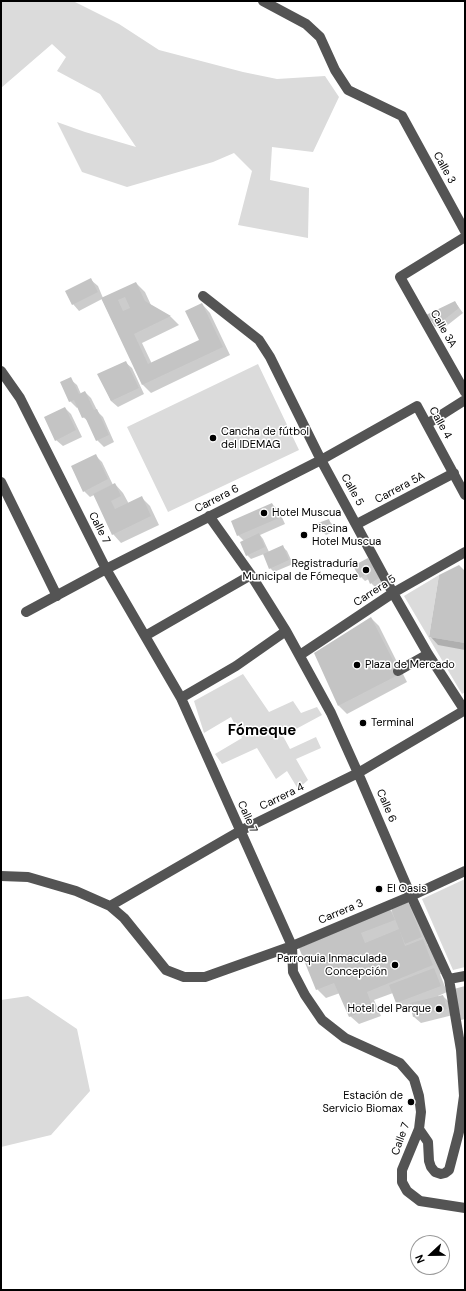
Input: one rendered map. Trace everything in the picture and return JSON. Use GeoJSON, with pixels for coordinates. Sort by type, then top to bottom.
{"type":"FeatureCollection","features":[{"type":"Feature","properties":{"kind":"street","name":"Calle 3"},"geometry":{"type":"LineString","coordinates":[[263,1],[306,24],[320,36],[335,70],[348,90],[402,116],[465,231]]}},
{"type":"Feature","properties":{"kind":"street","name":"Calle 3A"},"geometry":{"type":"LineString","coordinates":[[465,237],[400,277],[465,392]]}},
{"type":"Feature","properties":{"kind":"street","name":"Calle 5"},"geometry":{"type":"LineString","coordinates":[[203,296],[259,340],[270,357],[321,460],[393,593],[428,654],[465,710]]}},
{"type":"Feature","properties":{"kind":"street","name":"Calle 7"},"geometry":{"type":"LineString","coordinates":[[1,371],[20,398],[106,570],[181,698],[292,946],[293,972],[305,995],[322,1020],[345,1038],[400,1063],[414,1079],[419,1096],[421,1112],[419,1130],[402,1170],[402,1182],[407,1191],[420,1201],[465,1208]]}},
{"type":"Feature","properties":{"kind":"street"},"geometry":{"type":"LineString","coordinates":[[427,424],[465,400]]}},
{"type":"Feature","properties":{"kind":"street","name":"Carrera 6"},"geometry":{"type":"LineString","coordinates":[[26,612],[209,516],[321,460],[417,406]]}},
{"type":"Feature","properties":{"kind":"street","name":"Calle 4"},"geometry":{"type":"LineString","coordinates":[[417,406],[465,495]]}},
{"type":"Feature","properties":{"kind":"street","name":"Carrera 5A"},"geometry":{"type":"LineString","coordinates":[[357,524],[454,473]]}},
{"type":"Feature","properties":{"kind":"street"},"geometry":{"type":"LineString","coordinates":[[1,482],[57,596]]}},
{"type":"Feature","properties":{"kind":"street","name":"Calle 6"},"geometry":{"type":"LineString","coordinates":[[209,516],[251,575],[286,631],[331,713],[411,896],[450,979],[461,1050],[464,1096],[462,1131],[449,1170],[441,1174],[435,1172],[431,1167],[429,1161],[428,1142],[419,1130]]}},
{"type":"Feature","properties":{"kind":"street","name":"Carrera 5"},"geometry":{"type":"LineString","coordinates":[[300,655],[393,593],[465,552]]}},
{"type":"Feature","properties":{"kind":"street"},"geometry":{"type":"LineString","coordinates":[[145,636],[251,575]]}},
{"type":"Feature","properties":{"kind":"street"},"geometry":{"type":"LineString","coordinates":[[181,698],[236,666],[286,631]]}},
{"type":"Feature","properties":{"kind":"street"},"geometry":{"type":"LineString","coordinates":[[398,671],[428,654]]}},
{"type":"Feature","properties":{"kind":"street","name":"Carrera 4"},"geometry":{"type":"LineString","coordinates":[[110,906],[240,831],[358,773],[465,710]]}},
{"type":"Feature","properties":{"kind":"street","name":"Carrera 3"},"geometry":{"type":"LineString","coordinates":[[1,876],[28,877],[76,892],[110,906],[124,918],[166,970],[184,977],[205,977],[292,946],[411,896],[465,871]]}},
{"type":"Feature","properties":{"kind":"street"},"geometry":{"type":"LineString","coordinates":[[450,979],[465,976]]}},
{"type":"Feature","properties":{"kind":"shaded area"},"geometry":{"type":"Polygon","coordinates":[[[1,1],[73,1],[119,24],[159,50],[243,72],[277,79],[325,76],[339,97],[313,152],[272,147],[270,180],[309,188],[308,238],[238,225],[252,171],[234,153],[213,162],[127,187],[82,172],[57,122],[136,147],[100,94],[57,71],[66,57],[52,44],[1,88],[1,1]]]}},
{"type":"Feature","properties":{"kind":"shaded area","name":"Cancha de fútbol del IDEMAG"},"geometry":{"type":"Polygon","coordinates":[[[258,364],[299,450],[168,512],[127,427],[258,364]]]}},
{"type":"Feature","properties":{"kind":"shaded area"},"geometry":{"type":"Polygon","coordinates":[[[439,575],[429,637],[465,643],[465,692],[462,694],[404,596],[439,575]]]}},
{"type":"Feature","properties":{"kind":"shaded area"},"geometry":{"type":"Polygon","coordinates":[[[243,674],[269,712],[293,701],[301,713],[317,707],[322,715],[283,736],[290,749],[316,737],[321,748],[296,759],[308,780],[298,789],[287,771],[276,779],[257,748],[222,764],[215,754],[242,738],[231,717],[204,733],[194,701],[243,674]]]}},
{"type":"Feature","properties":{"kind":"shaded area"},"geometry":{"type":"Polygon","coordinates":[[[465,879],[465,967],[453,970],[422,899],[465,879]]]}},
{"type":"Feature","properties":{"kind":"shaded area"},"geometry":{"type":"Polygon","coordinates":[[[28,996],[77,1029],[90,1091],[51,1135],[1,1147],[1,1000],[28,996]]]}},
{"type":"Feature","properties":{"kind":"building"},"geometry":{"type":"Polygon","coordinates":[[[91,278],[98,292],[72,305],[65,291],[91,278]]]}},
{"type":"Feature","properties":{"kind":"building"},"geometry":{"type":"Polygon","coordinates":[[[136,282],[145,301],[171,316],[134,334],[148,364],[199,340],[185,311],[202,303],[223,347],[142,385],[101,298],[136,282]],[[125,297],[118,300],[123,311],[130,308],[125,297]]]}},
{"type":"Feature","properties":{"kind":"building"},"geometry":{"type":"Polygon","coordinates":[[[455,301],[459,308],[435,327],[431,320],[429,321],[426,315],[455,301]]]}},
{"type":"Feature","properties":{"kind":"building"},"geometry":{"type":"Polygon","coordinates":[[[126,361],[139,388],[111,401],[97,374],[126,361]]]}},
{"type":"Feature","properties":{"kind":"building"},"geometry":{"type":"Polygon","coordinates":[[[71,377],[79,394],[85,391],[94,410],[97,409],[109,435],[96,441],[85,417],[82,418],[74,400],[69,402],[60,382],[71,377]]]}},
{"type":"Feature","properties":{"kind":"building"},"geometry":{"type":"Polygon","coordinates":[[[65,407],[76,430],[55,441],[44,417],[65,407]]]}},
{"type":"Feature","properties":{"kind":"building"},"geometry":{"type":"Polygon","coordinates":[[[96,454],[108,479],[83,492],[71,466],[96,454]]]}},
{"type":"Feature","properties":{"kind":"building"},"geometry":{"type":"Polygon","coordinates":[[[115,483],[121,496],[111,501],[115,509],[142,496],[151,516],[112,535],[93,494],[115,483]]]}},
{"type":"Feature","properties":{"kind":"building"},"geometry":{"type":"Polygon","coordinates":[[[272,503],[279,518],[237,536],[231,521],[272,503]]]}},
{"type":"Feature","properties":{"kind":"building"},"geometry":{"type":"Polygon","coordinates":[[[329,519],[332,527],[321,531],[318,523],[329,519]]]}},
{"type":"Feature","properties":{"kind":"building"},"geometry":{"type":"Polygon","coordinates":[[[259,533],[265,547],[246,556],[240,542],[259,533]]]}},
{"type":"Feature","properties":{"kind":"building"},"geometry":{"type":"Polygon","coordinates":[[[283,545],[289,560],[269,569],[263,554],[283,545]]]}},
{"type":"Feature","properties":{"kind":"building","name":"Registraduría Municipal de Fómeque"},"geometry":{"type":"Polygon","coordinates":[[[368,558],[380,577],[370,584],[366,574],[360,578],[353,566],[368,558]]]}},
{"type":"Feature","properties":{"kind":"building"},"geometry":{"type":"Polygon","coordinates":[[[459,565],[465,571],[465,643],[429,637],[439,575],[459,565]]]}},
{"type":"Feature","properties":{"kind":"building","name":"Plaza de Mercado"},"geometry":{"type":"Polygon","coordinates":[[[371,617],[400,674],[338,706],[314,653],[371,617]]]}},
{"type":"Feature","properties":{"kind":"building"},"geometry":{"type":"Polygon","coordinates":[[[408,902],[422,937],[405,944],[391,909],[408,902]]]}},
{"type":"Feature","properties":{"kind":"building"},"geometry":{"type":"Polygon","coordinates":[[[390,909],[395,920],[361,933],[365,943],[399,929],[405,946],[423,939],[433,965],[367,992],[373,1008],[349,1017],[334,983],[316,990],[299,948],[390,909]]]}},
{"type":"Feature","properties":{"kind":"building"},"geometry":{"type":"Polygon","coordinates":[[[434,968],[441,986],[396,1003],[389,985],[434,968]]]}},
{"type":"Feature","properties":{"kind":"building"},"geometry":{"type":"Polygon","coordinates":[[[465,986],[465,1019],[461,1020],[454,989],[465,986]]]}},
{"type":"Feature","properties":{"kind":"building"},"geometry":{"type":"Polygon","coordinates":[[[443,995],[447,1009],[413,1017],[410,1003],[443,995]]]}},
{"type":"Feature","properties":{"kind":"place","name":"Cancha de fútbol del IDEMAG"},"geometry":{"type":"Point","coordinates":[213,438]}},
{"type":"Feature","properties":{"kind":"place","name":"Hotel Muscua"},"geometry":{"type":"Point","coordinates":[264,513]}},
{"type":"Feature","properties":{"kind":"place","name":"Piscina Hotel Muscua"},"geometry":{"type":"Point","coordinates":[304,535]}},
{"type":"Feature","properties":{"kind":"place","name":"Registraduría Municipal de Fómeque"},"geometry":{"type":"Point","coordinates":[366,570]}},
{"type":"Feature","properties":{"kind":"place","name":"Plaza de Mercado"},"geometry":{"type":"Point","coordinates":[357,665]}},
{"type":"Feature","properties":{"kind":"place","name":"Terminal"},"geometry":{"type":"Point","coordinates":[363,723]}},
{"type":"Feature","properties":{"kind":"place","name":"El Oasis"},"geometry":{"type":"Point","coordinates":[379,889]}},
{"type":"Feature","properties":{"kind":"place","name":"Parroquia Inmaculada Concepción"},"geometry":{"type":"Point","coordinates":[395,965]}},
{"type":"Feature","properties":{"kind":"place","name":"Hotel del Parque"},"geometry":{"type":"Point","coordinates":[439,1009]}},
{"type":"Feature","properties":{"kind":"place","name":"Estación de Servicio Biomax"},"geometry":{"type":"Point","coordinates":[411,1102]}},
{"type":"Feature","properties":{"kind":"district","name":"Fómeque"},"geometry":{"type":"Point","coordinates":[262,731]}}]}
